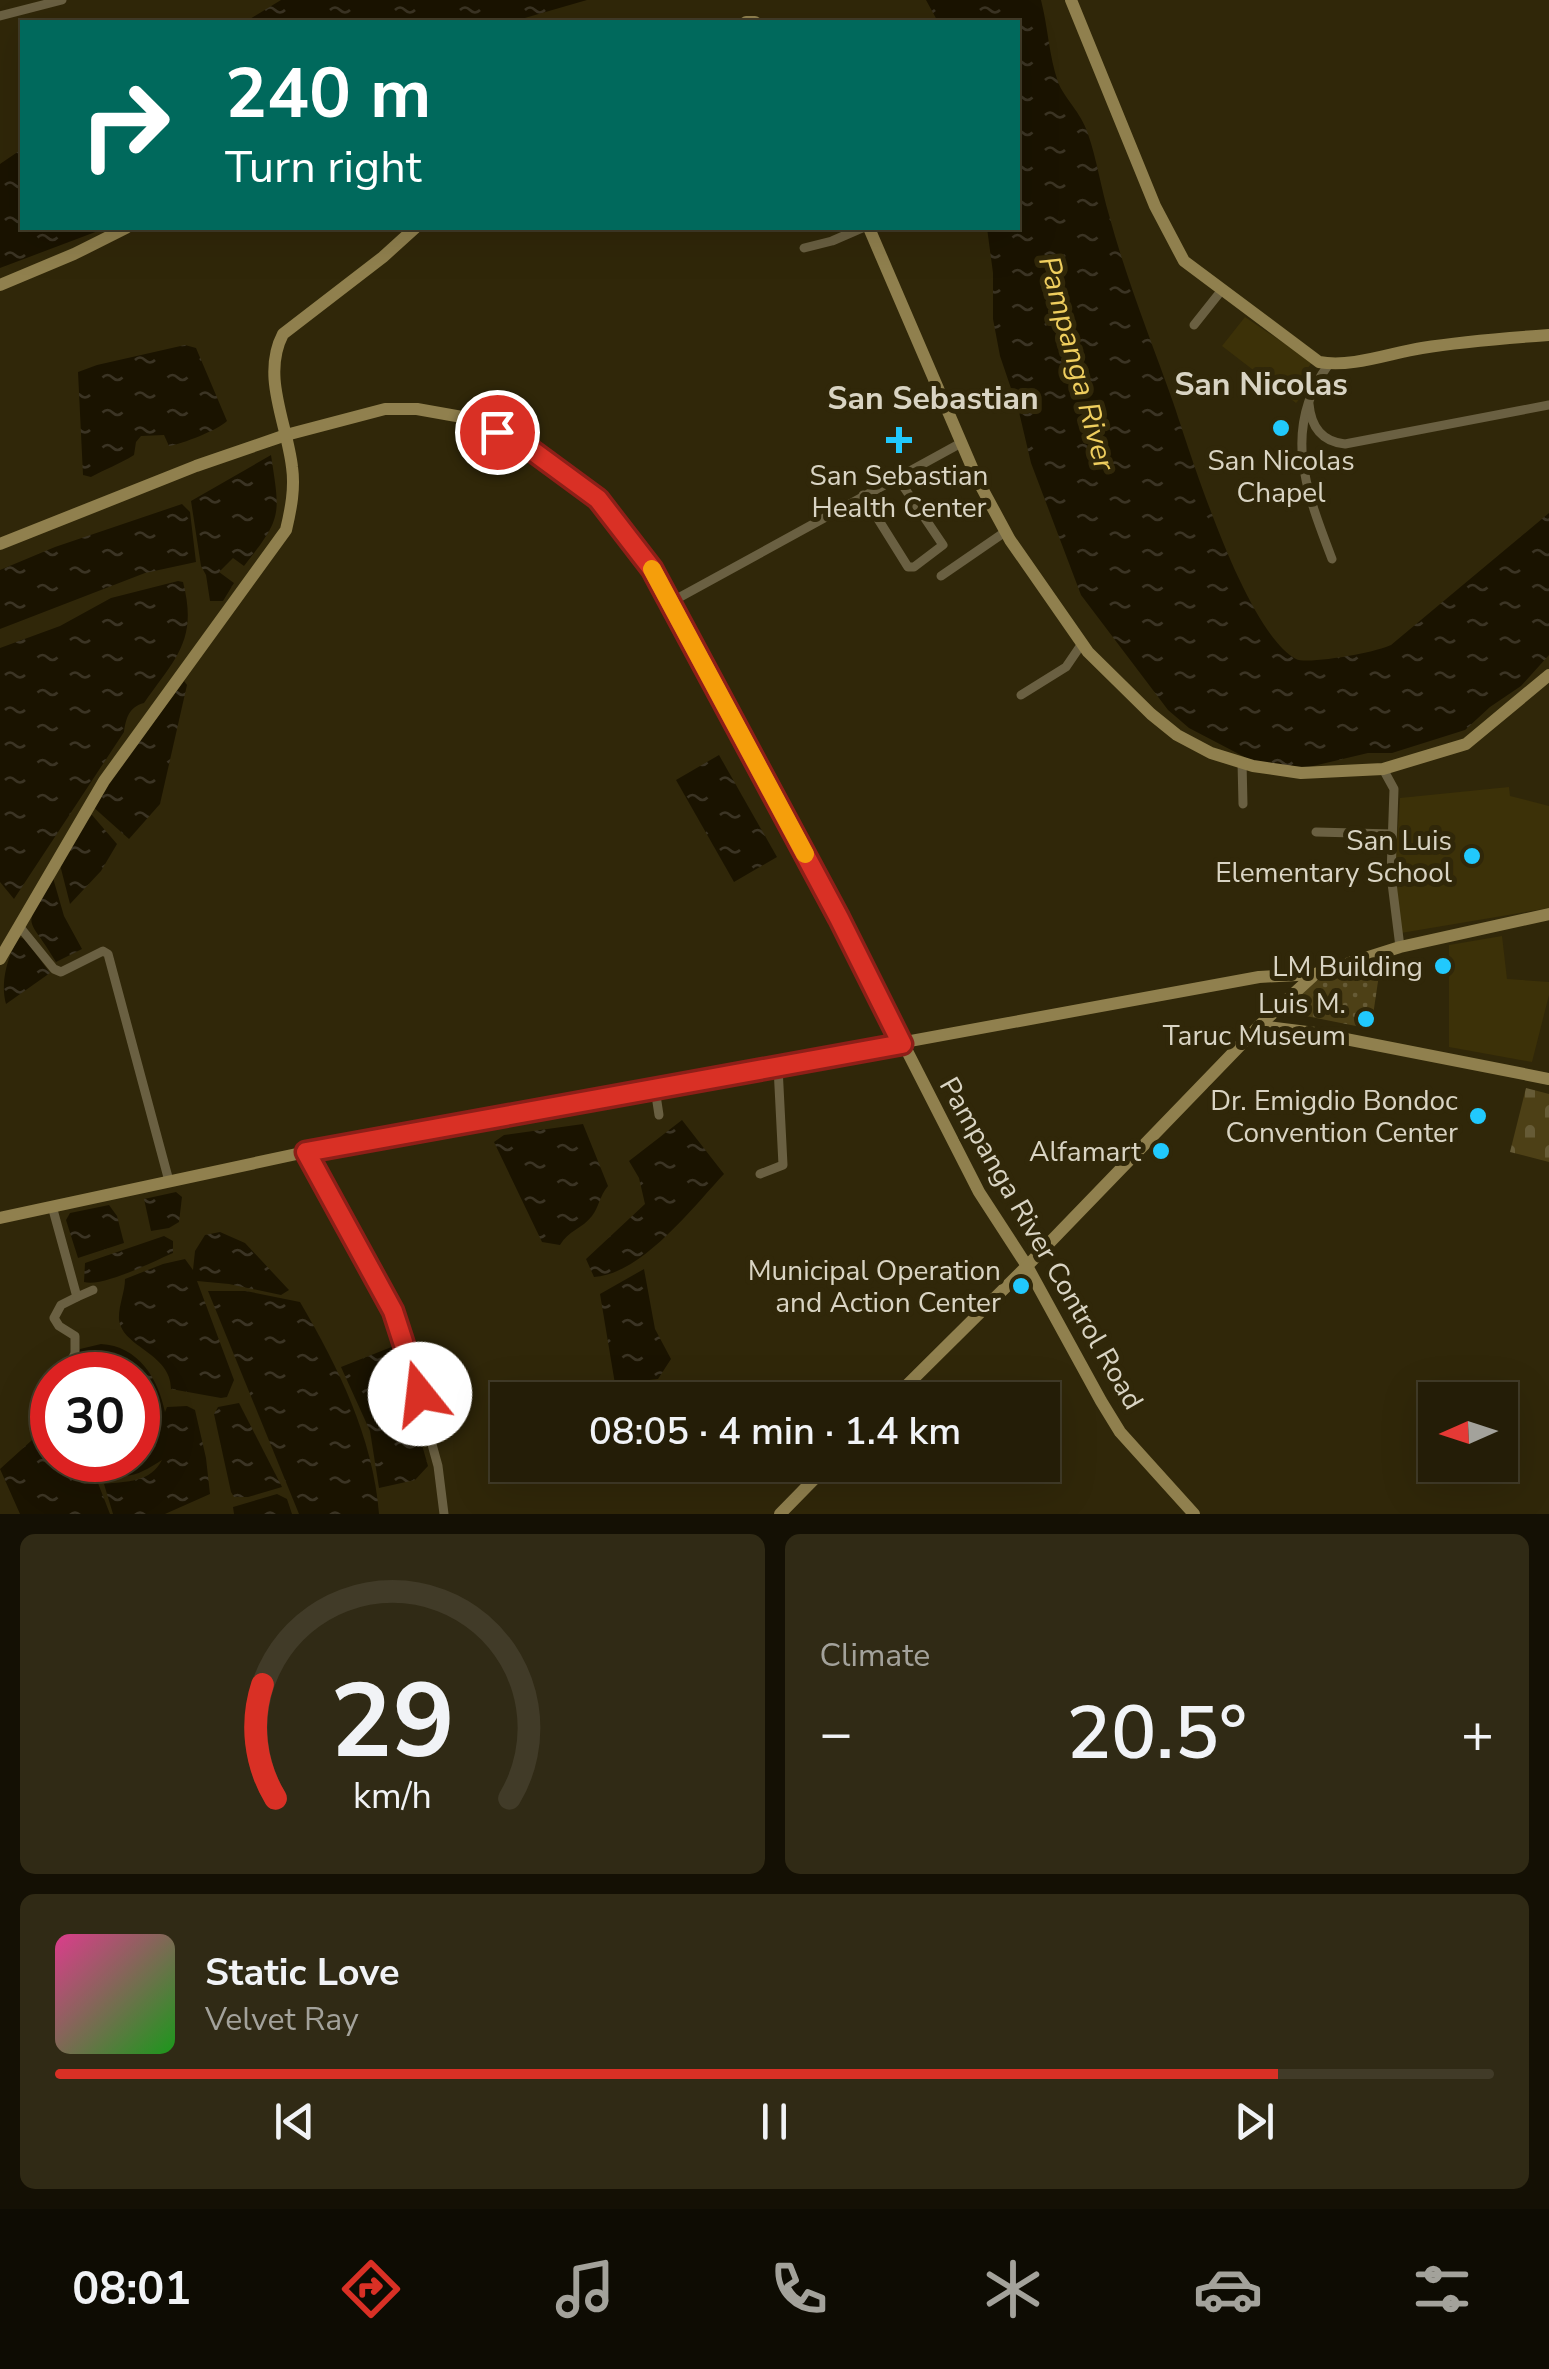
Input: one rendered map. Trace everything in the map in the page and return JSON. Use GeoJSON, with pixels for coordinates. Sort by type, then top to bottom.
{"type":"FeatureCollection","features":[{"type":"Feature","properties":{"kind":"street"},"geometry":{"type":"LineString","coordinates":[[0,16],[62,0]]}},
{"type":"Feature","properties":{"kind":"street"},"geometry":{"type":"LineString","coordinates":[[1072,0],[1155,206],[1184,261],[1320,362],[1330,364],[1476,340],[1549,335]]}},
{"type":"Feature","properties":{"kind":"street"},"geometry":{"type":"LineString","coordinates":[[0,285],[122,230]]}},
{"type":"Feature","properties":{"kind":"street"},"geometry":{"type":"LineString","coordinates":[[0,960],[104,781],[286,530],[293,468],[276,392],[273,352],[283,334],[413,230]]}},
{"type":"Feature","properties":{"kind":"street"},"geometry":{"type":"LineString","coordinates":[[804,248],[860,230]]}},
{"type":"Feature","properties":{"kind":"street"},"geometry":{"type":"LineString","coordinates":[[866,230],[961,443],[1006,532],[1081,645],[1177,735],[1242,762],[1301,772],[1383,769],[1466,744],[1549,676]]}},
{"type":"Feature","properties":{"kind":"street"},"geometry":{"type":"LineString","coordinates":[[1194,324],[1221,291]]}},
{"type":"Feature","properties":{"kind":"street"},"geometry":{"type":"LineString","coordinates":[[1330,364],[1312,389],[1301,429],[1306,483],[1332,559]]}},
{"type":"Feature","properties":{"kind":"street"},"geometry":{"type":"LineString","coordinates":[[1309,404],[1318,433],[1332,442],[1345,444],[1549,405]]}},
{"type":"Feature","properties":{"kind":"street","name":"Pampanga River Control Road"},"geometry":{"type":"LineString","coordinates":[[0,544],[196,466],[286,435],[385,409],[417,409],[462,418],[497,432],[530,449],[598,499],[628,534],[671,602],[979,1192],[1028,1266],[1120,1432],[1194,1514]]}},
{"type":"Feature","properties":{"kind":"street"},"geometry":{"type":"LineString","coordinates":[[671,602],[961,443]]}},
{"type":"Feature","properties":{"kind":"street"},"geometry":{"type":"LineString","coordinates":[[863,496],[908,568],[914,567],[944,544],[897,477]]}},
{"type":"Feature","properties":{"kind":"street"},"geometry":{"type":"LineString","coordinates":[[941,576],[1006,532]]}},
{"type":"Feature","properties":{"kind":"street"},"geometry":{"type":"LineString","coordinates":[[1022,694],[1066,667],[1081,645]]}},
{"type":"Feature","properties":{"kind":"street"},"geometry":{"type":"LineString","coordinates":[[1242,762],[1243,804]]}},
{"type":"Feature","properties":{"kind":"street"},"geometry":{"type":"LineString","coordinates":[[1383,769],[1394,788],[1391,875],[1400,947]]}},
{"type":"Feature","properties":{"kind":"street"},"geometry":{"type":"LineString","coordinates":[[1316,832],[1392,834]]}},
{"type":"Feature","properties":{"kind":"street"},"geometry":{"type":"LineString","coordinates":[[0,1218],[306,1152],[1259,978],[1316,974],[1400,947],[1549,914]]}},
{"type":"Feature","properties":{"kind":"street"},"geometry":{"type":"LineString","coordinates":[[19,926],[54,969],[61,972],[95,954],[108,954],[169,1181]]}},
{"type":"Feature","properties":{"kind":"street"},"geometry":{"type":"LineString","coordinates":[[910,1382],[1259,1026],[1316,974]]}},
{"type":"Feature","properties":{"kind":"street"},"geometry":{"type":"LineString","coordinates":[[1259,1026],[1549,1079]]}},
{"type":"Feature","properties":{"kind":"street"},"geometry":{"type":"LineString","coordinates":[[760,1174],[783,1165],[778,1067]]}},
{"type":"Feature","properties":{"kind":"street"},"geometry":{"type":"LineString","coordinates":[[655,1089],[659,1114]]}},
{"type":"Feature","properties":{"kind":"street"},"geometry":{"type":"LineString","coordinates":[[306,1152],[396,1318],[438,1466],[444,1514]]}},
{"type":"Feature","properties":{"kind":"street"},"geometry":{"type":"LineString","coordinates":[[52,1206],[78,1298]]}},
{"type":"Feature","properties":{"kind":"street"},"geometry":{"type":"LineString","coordinates":[[75,1352],[75,1336],[54,1318],[61,1305],[93,1290]]}},
{"type":"Feature","properties":{"kind":"street"},"geometry":{"type":"LineString","coordinates":[[780,1514],[811,1482]]}},
{"type":"Feature","properties":{"kind":"shaded area"},"geometry":{"type":"Polygon","coordinates":[[[1245,317],[1312,362],[1297,385],[1305,393],[1296,403],[1222,346],[1245,317]]]}},
{"type":"Feature","properties":{"kind":"shaded area","name":"San Luis Elementary School"},"geometry":{"type":"Polygon","coordinates":[[[1509,787],[1510,796],[1549,806],[1549,908],[1401,933],[1395,868],[1400,798],[1509,787]]]}},
{"type":"Feature","properties":{"kind":"shaded area"},"geometry":{"type":"Polygon","coordinates":[[[1502,936],[1507,979],[1549,982],[1532,1062],[1449,1047],[1449,945],[1502,936]]]}},
{"type":"Feature","properties":{"kind":"green space"},"geometry":{"type":"Polygon","coordinates":[[[1381,961],[1371,1029],[1291,1013],[1290,1007],[1315,981],[1381,961]]]}},
{"type":"Feature","properties":{"kind":"green space"},"geometry":{"type":"Polygon","coordinates":[[[1526,1088],[1549,1094],[1549,1162],[1510,1152],[1526,1088]]]}},
{"type":"Feature","properties":{"kind":"water"},"geometry":{"type":"Polygon","coordinates":[[[281,0],[587,0],[518,20],[248,20],[281,0]]]}},
{"type":"Feature","properties":{"kind":"water","name":"Pampanga River"},"geometry":{"type":"Polygon","coordinates":[[[926,0],[1041,0],[1058,82],[1088,134],[1123,262],[1207,501],[1240,580],[1277,642],[1296,659],[1303,660],[1343,657],[1391,645],[1549,513],[1549,655],[1521,686],[1465,730],[1392,753],[1368,753],[1309,767],[1256,763],[1189,728],[1168,710],[1081,595],[1031,463],[1000,356],[993,319],[987,230],[1020,230],[1020,20],[937,20],[926,0]]]}},
{"type":"Feature","properties":{"kind":"water"},"geometry":{"type":"Polygon","coordinates":[[[20,150],[20,230],[101,230],[0,268],[0,164],[20,150]]]}},
{"type":"Feature","properties":{"kind":"water"},"geometry":{"type":"Polygon","coordinates":[[[185,345],[196,348],[227,421],[200,436],[169,446],[164,435],[141,436],[134,455],[91,477],[83,475],[78,372],[185,345]]]}},
{"type":"Feature","properties":{"kind":"water"},"geometry":{"type":"Polygon","coordinates":[[[271,455],[277,504],[272,525],[244,566],[233,558],[219,572],[234,583],[223,601],[210,601],[191,501],[271,455]]]}},
{"type":"Feature","properties":{"kind":"water"},"geometry":{"type":"Polygon","coordinates":[[[182,504],[190,512],[196,562],[145,573],[0,629],[0,570],[182,504]]]}},
{"type":"Feature","properties":{"kind":"water"},"geometry":{"type":"Polygon","coordinates":[[[183,582],[188,619],[181,647],[144,703],[129,714],[124,732],[14,899],[0,882],[0,648],[60,626],[111,598],[183,582]]]}},
{"type":"Feature","properties":{"kind":"water"},"geometry":{"type":"Polygon","coordinates":[[[184,681],[187,685],[160,804],[129,839],[92,806],[184,681]]]}},
{"type":"Feature","properties":{"kind":"water"},"geometry":{"type":"Polygon","coordinates":[[[719,755],[777,857],[734,882],[676,780],[719,755]]]}},
{"type":"Feature","properties":{"kind":"water"},"geometry":{"type":"Polygon","coordinates":[[[92,815],[117,844],[101,871],[70,904],[59,861],[86,817],[92,815]]]}},
{"type":"Feature","properties":{"kind":"water"},"geometry":{"type":"Polygon","coordinates":[[[53,878],[64,916],[82,949],[56,962],[32,922],[53,878]]]}},
{"type":"Feature","properties":{"kind":"water"},"geometry":{"type":"Polygon","coordinates":[[[19,937],[25,939],[50,973],[6,1004],[6,970],[19,937]]]}},
{"type":"Feature","properties":{"kind":"water"},"geometry":{"type":"Polygon","coordinates":[[[682,1120],[724,1174],[648,1252],[612,1273],[594,1277],[586,1259],[645,1204],[639,1178],[629,1161],[682,1120]]]}},
{"type":"Feature","properties":{"kind":"water"},"geometry":{"type":"Polygon","coordinates":[[[583,1124],[608,1186],[592,1216],[560,1245],[542,1242],[494,1142],[504,1135],[583,1124]]]}},
{"type":"Feature","properties":{"kind":"water"},"geometry":{"type":"Polygon","coordinates":[[[176,1192],[182,1197],[179,1222],[151,1231],[144,1199],[176,1192]]]}},
{"type":"Feature","properties":{"kind":"water"},"geometry":{"type":"Polygon","coordinates":[[[109,1205],[117,1216],[124,1243],[78,1258],[66,1220],[70,1213],[109,1205]]]}},
{"type":"Feature","properties":{"kind":"water"},"geometry":{"type":"Polygon","coordinates":[[[220,1232],[245,1243],[289,1290],[281,1295],[197,1281],[234,1380],[227,1397],[221,1398],[171,1389],[160,1364],[160,1352],[147,1352],[129,1338],[119,1320],[125,1279],[185,1259],[193,1270],[195,1251],[205,1235],[220,1232]]]}},
{"type":"Feature","properties":{"kind":"water"},"geometry":{"type":"Polygon","coordinates":[[[164,1236],[173,1241],[173,1253],[115,1277],[84,1282],[85,1263],[164,1236]]]}},
{"type":"Feature","properties":{"kind":"water"},"geometry":{"type":"Polygon","coordinates":[[[644,1269],[655,1329],[671,1359],[658,1379],[615,1382],[600,1294],[644,1269]]]}},
{"type":"Feature","properties":{"kind":"water"},"geometry":{"type":"Polygon","coordinates":[[[208,1291],[246,1291],[300,1302],[328,1352],[361,1430],[379,1514],[299,1514],[208,1291]]]}},
{"type":"Feature","properties":{"kind":"water"},"geometry":{"type":"Polygon","coordinates":[[[101,1344],[128,1352],[79,1352],[101,1344]]]}},
{"type":"Feature","properties":{"kind":"water"},"geometry":{"type":"Polygon","coordinates":[[[394,1346],[428,1466],[415,1480],[379,1488],[370,1431],[341,1367],[394,1346]]]}},
{"type":"Feature","properties":{"kind":"water"},"geometry":{"type":"Polygon","coordinates":[[[160,1396],[165,1412],[167,1407],[187,1406],[195,1410],[210,1494],[165,1514],[113,1514],[104,1484],[160,1482],[160,1396]]]}},
{"type":"Feature","properties":{"kind":"water"},"geometry":{"type":"Polygon","coordinates":[[[239,1403],[282,1487],[248,1497],[234,1497],[231,1492],[214,1414],[218,1407],[239,1403]]]}},
{"type":"Feature","properties":{"kind":"water"},"geometry":{"type":"Polygon","coordinates":[[[30,1442],[30,1482],[98,1482],[110,1514],[20,1514],[0,1469],[30,1442]]]}},
{"type":"Feature","properties":{"kind":"water"},"geometry":{"type":"Polygon","coordinates":[[[277,1494],[287,1499],[292,1514],[234,1514],[233,1507],[277,1494]]]}},
{"type":"Feature","properties":{"kind":"slow traffic"},"geometry":{"type":"LineString","coordinates":[[652,569],[805,854]]}},
{"type":"Feature","properties":{"kind":"place","name":"San Nicolas Chapel"},"geometry":{"type":"Point","coordinates":[1281,428]}},
{"type":"Feature","properties":{"kind":"place","name":"San Sebastian Health Center"},"geometry":{"type":"Point","coordinates":[899,440]}},
{"type":"Feature","properties":{"kind":"place","name":"San Luis Elementary School"},"geometry":{"type":"Point","coordinates":[1472,856]}},
{"type":"Feature","properties":{"kind":"place","name":"LM Building"},"geometry":{"type":"Point","coordinates":[1443,966]}},
{"type":"Feature","properties":{"kind":"place","name":"Luis M. Taruc Museum"},"geometry":{"type":"Point","coordinates":[1366,1019]}},
{"type":"Feature","properties":{"kind":"place","name":"Dr. Emigdio Bondoc Convention Center"},"geometry":{"type":"Point","coordinates":[1478,1116]}},
{"type":"Feature","properties":{"kind":"place","name":"Alfamart"},"geometry":{"type":"Point","coordinates":[1161,1151]}},
{"type":"Feature","properties":{"kind":"place","name":"Municipal Operation and Action Center"},"geometry":{"type":"Point","coordinates":[1021,1286]}},
{"type":"Feature","properties":{"kind":"district","name":"San Nicolas"},"geometry":{"type":"Point","coordinates":[1261,384]}},
{"type":"Feature","properties":{"kind":"district","name":"San Sebastian"},"geometry":{"type":"Point","coordinates":[933,398]}},
{"type":"Feature","properties":{"kind":"route"},"geometry":{"type":"LineString","coordinates":[[420,1394],[393,1311],[306,1152],[902,1044],[652,569],[598,499],[530,449],[497,432]]}}]}
